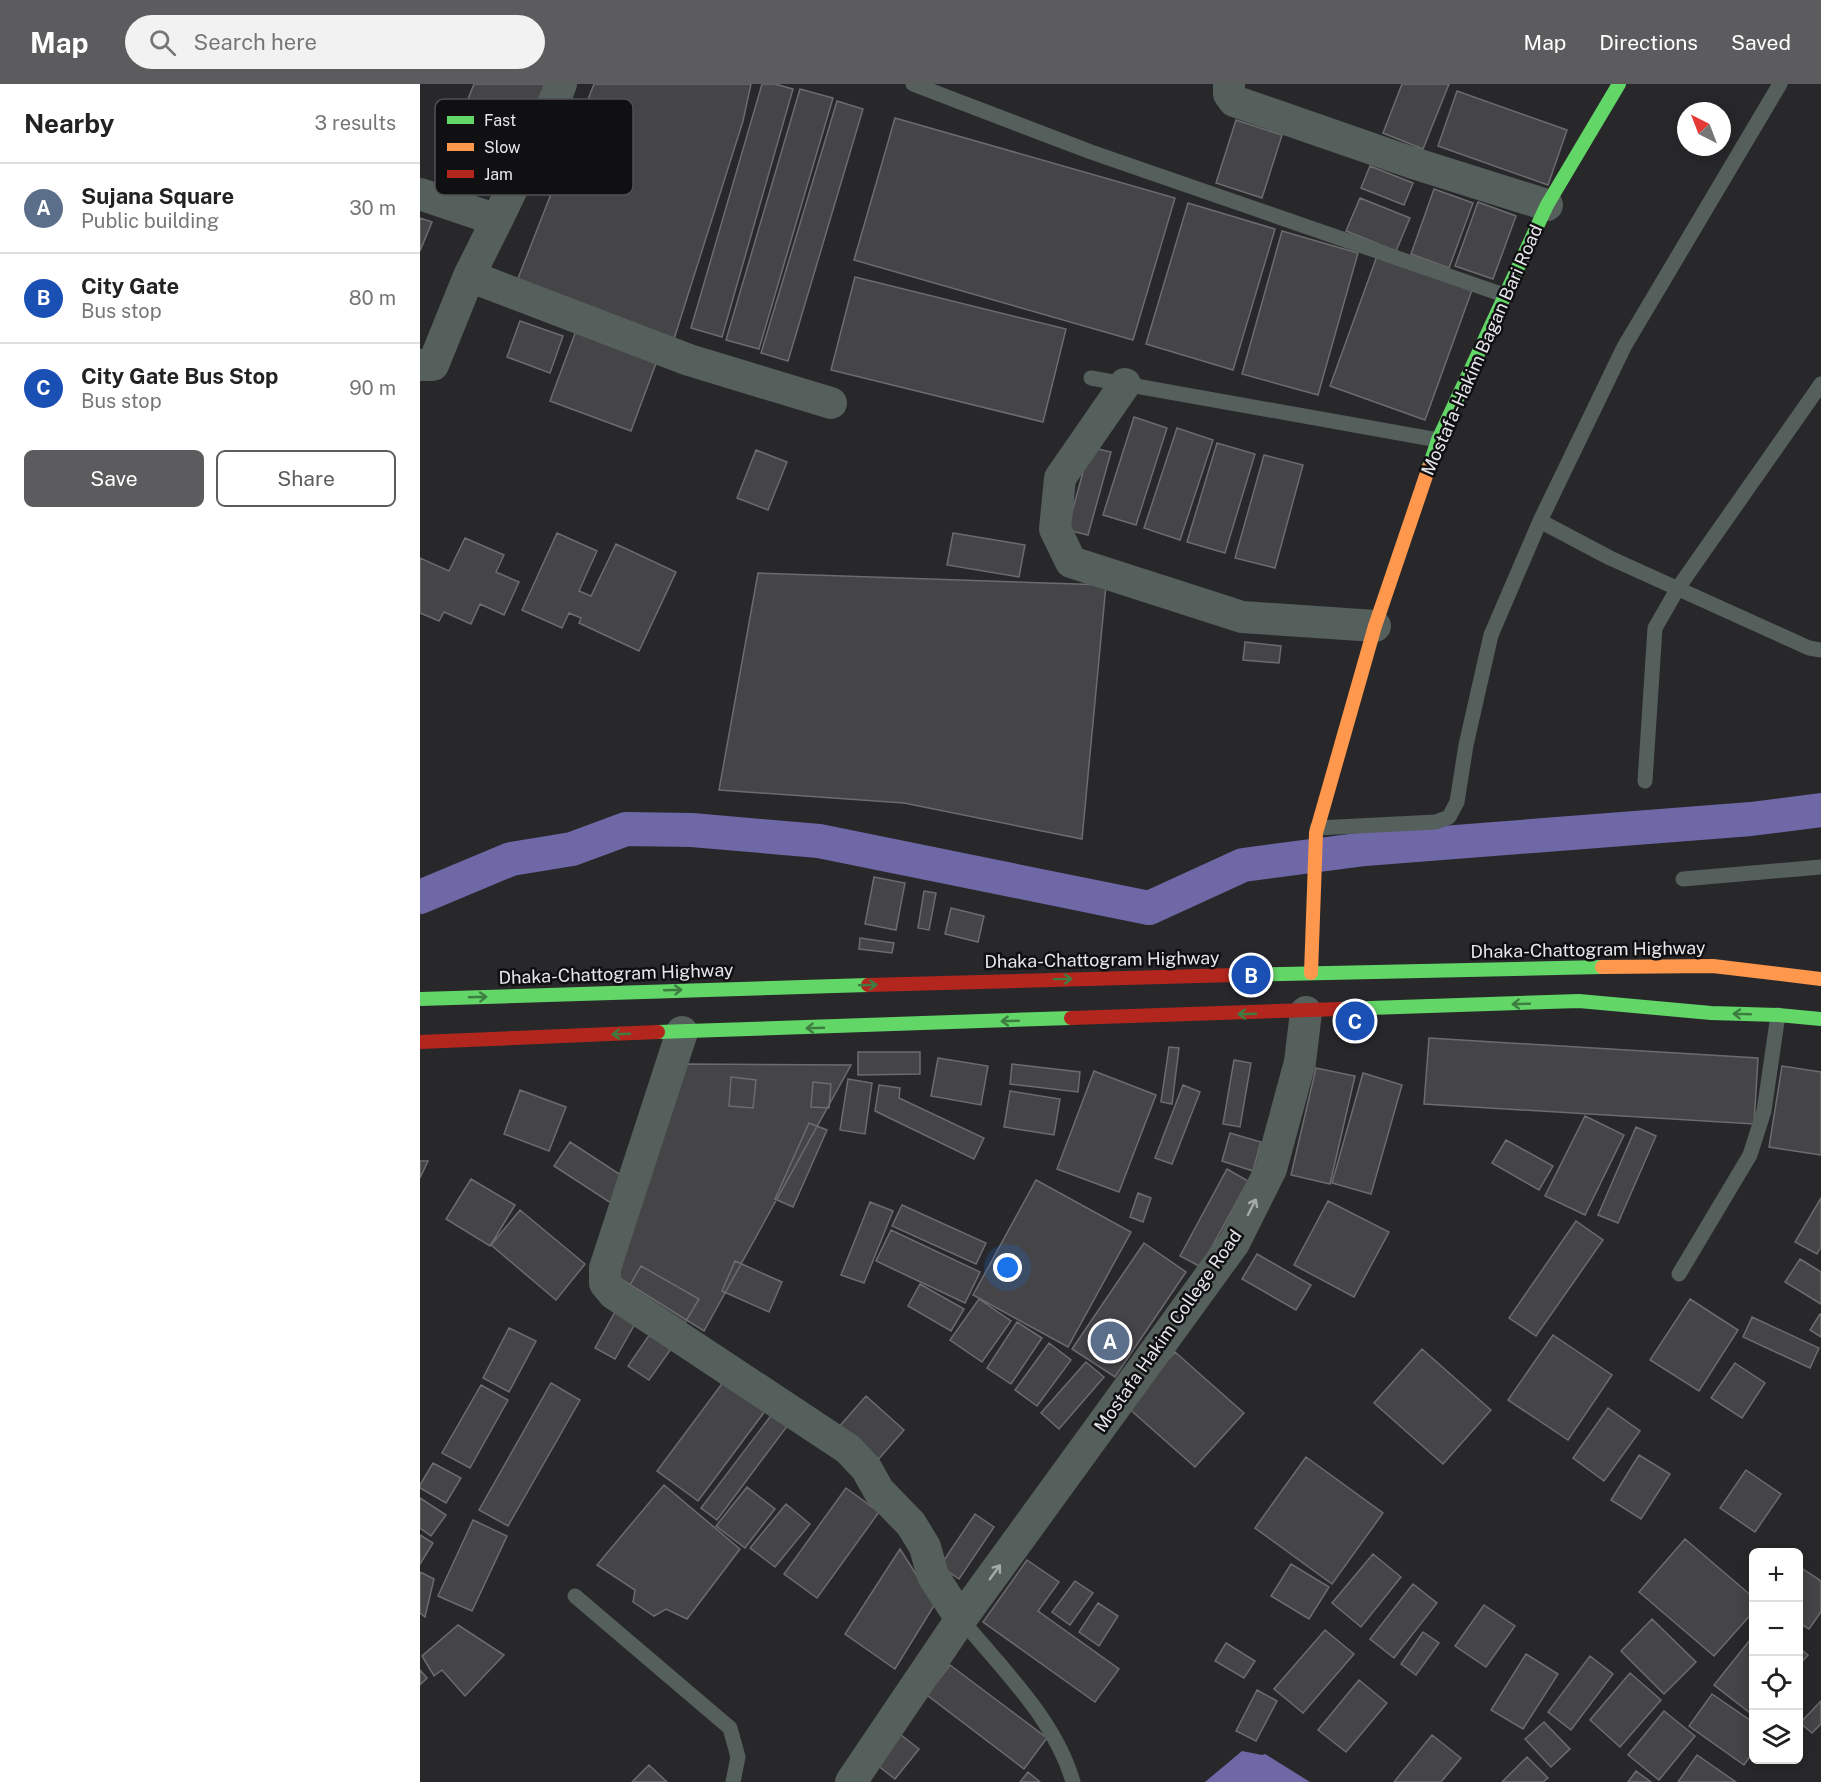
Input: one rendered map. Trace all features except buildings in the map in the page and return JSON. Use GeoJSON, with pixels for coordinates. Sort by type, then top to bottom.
{"type":"FeatureCollection","features":[{"type":"Feature","properties":{"kind":"main road"},"geometry":{"type":"LineString","coordinates":[[1546,205],[1619,84]]}},
{"type":"Feature","properties":{"kind":"main road","name":"Mostafa-Hakim Bagan Bari Road"},"geometry":{"type":"LineString","coordinates":[[1311,973],[1317,830],[1375,626],[1438,440],[1546,205]]}},
{"type":"Feature","properties":{"kind":"main road","name":"Dhaka-Chattogram Highway"},"geometry":{"type":"LineString","coordinates":[[420,999],[937,982],[1713,966],[1821,979]]}},
{"type":"Feature","properties":{"kind":"main road"},"geometry":{"type":"LineString","coordinates":[[420,1042],[1579,1001],[1711,1013],[1821,1019]]}},
{"type":"Feature","properties":{"kind":"street"},"geometry":{"type":"LineString","coordinates":[[555,99],[561,84]]}},
{"type":"Feature","properties":{"kind":"street","name":"Mostafa-Hakim Bagan Bari Road"},"geometry":{"type":"LineString","coordinates":[[1229,84],[1229,94],[1234,101],[1410,162],[1546,205]]}},
{"type":"Feature","properties":{"kind":"street"},"geometry":{"type":"LineString","coordinates":[[420,194],[497,220]]}},
{"type":"Feature","properties":{"kind":"street"},"geometry":{"type":"LineString","coordinates":[[420,365],[433,365],[469,276],[509,195]]}},
{"type":"Feature","properties":{"kind":"street"},"geometry":{"type":"LineString","coordinates":[[469,276],[689,360],[831,403]]}},
{"type":"Feature","properties":{"kind":"street"},"geometry":{"type":"LineString","coordinates":[[1125,384],[1060,478],[1055,529],[1071,562],[1242,617],[1375,626]]}},
{"type":"Feature","properties":{"kind":"street","name":"Mostafa Hakim College Road"},"geometry":{"type":"LineString","coordinates":[[851,1782],[961,1619],[1234,1243],[1271,1169],[1300,1062],[1306,1012]]}},
{"type":"Feature","properties":{"kind":"street"},"geometry":{"type":"LineString","coordinates":[[682,1032],[604,1268],[605,1283],[614,1294],[848,1449],[866,1468],[879,1491],[911,1524],[925,1547],[933,1576],[961,1619]]}},
{"type":"Feature","properties":{"kind":"lane"},"geometry":{"type":"LineString","coordinates":[[914,84],[1091,152],[1504,295]]}},
{"type":"Feature","properties":{"kind":"lane"},"geometry":{"type":"LineString","coordinates":[[1317,830],[1436,822],[1449,817],[1457,802],[1466,745],[1491,635],[1540,521],[1624,347],[1780,84]]}},
{"type":"Feature","properties":{"kind":"lane"},"geometry":{"type":"LineString","coordinates":[[1091,378],[1438,440]]}},
{"type":"Feature","properties":{"kind":"lane"},"geometry":{"type":"LineString","coordinates":[[1645,781],[1655,628],[1678,588],[1821,384]]}},
{"type":"Feature","properties":{"kind":"lane"},"geometry":{"type":"LineString","coordinates":[[1540,521],[1610,558],[1809,648],[1821,650]]}},
{"type":"Feature","properties":{"kind":"lane"},"geometry":{"type":"LineString","coordinates":[[1683,879],[1821,867]]}},
{"type":"Feature","properties":{"kind":"lane"},"geometry":{"type":"LineString","coordinates":[[1679,1274],[1750,1155],[1764,1111],[1778,1015]]}},
{"type":"Feature","properties":{"kind":"lane"},"geometry":{"type":"LineString","coordinates":[[575,1596],[730,1728],[738,1757],[733,1782]]}},
{"type":"Feature","properties":{"kind":"lane"},"geometry":{"type":"LineString","coordinates":[[961,1619],[1045,1720],[1073,1782]]}},
{"type":"Feature","properties":{"kind":"shaded area"},"geometry":{"type":"Polygon","coordinates":[[[1242,1751],[1265,1754],[1310,1782],[1205,1782],[1242,1751]]]}},
{"type":"Feature","properties":{"kind":"waterway"},"geometry":{"type":"LineString","coordinates":[[420,897],[511,859],[572,849],[626,829],[692,830],[819,841],[1149,908],[1243,865],[1365,849],[1751,819],[1821,810]]}},
{"type":"Feature","properties":{"kind":"traffic: fast"},"geometry":{"type":"LineString","coordinates":[[1429,467],[1438,440],[1547,205],[1619,84]]}},
{"type":"Feature","properties":{"kind":"traffic: fast"},"geometry":{"type":"LineString","coordinates":[[1235,975],[1602,967]]}},
{"type":"Feature","properties":{"kind":"traffic: fast"},"geometry":{"type":"LineString","coordinates":[[420,999],[868,985]]}},
{"type":"Feature","properties":{"kind":"traffic: fast"},"geometry":{"type":"LineString","coordinates":[[1340,1009],[1579,1001],[1711,1013],[1821,1019]]}},
{"type":"Feature","properties":{"kind":"traffic: fast"},"geometry":{"type":"LineString","coordinates":[[658,1032],[1071,1018]]}},
{"type":"Feature","properties":{"kind":"traffic: slow"},"geometry":{"type":"LineString","coordinates":[[1311,973],[1316,833],[1375,626],[1429,467]]}},
{"type":"Feature","properties":{"kind":"traffic: slow"},"geometry":{"type":"LineString","coordinates":[[1602,967],[1713,966],[1821,979]]}},
{"type":"Feature","properties":{"kind":"traffic: jam"},"geometry":{"type":"LineString","coordinates":[[868,985],[1235,975]]}},
{"type":"Feature","properties":{"kind":"traffic: jam"},"geometry":{"type":"LineString","coordinates":[[1071,1018],[1340,1009]]}},
{"type":"Feature","properties":{"kind":"traffic: jam"},"geometry":{"type":"LineString","coordinates":[[420,1042],[658,1032]]}},
{"type":"Feature","properties":{"kind":"place","name":"City Gate"},"geometry":{"type":"Point","coordinates":[1251,975]}},
{"type":"Feature","properties":{"kind":"place","name":"City Gate Bus Stop"},"geometry":{"type":"Point","coordinates":[1355,1021]}},
{"type":"Feature","properties":{"kind":"place","name":"Sujana Square"},"geometry":{"type":"Point","coordinates":[1110,1341]}}]}
